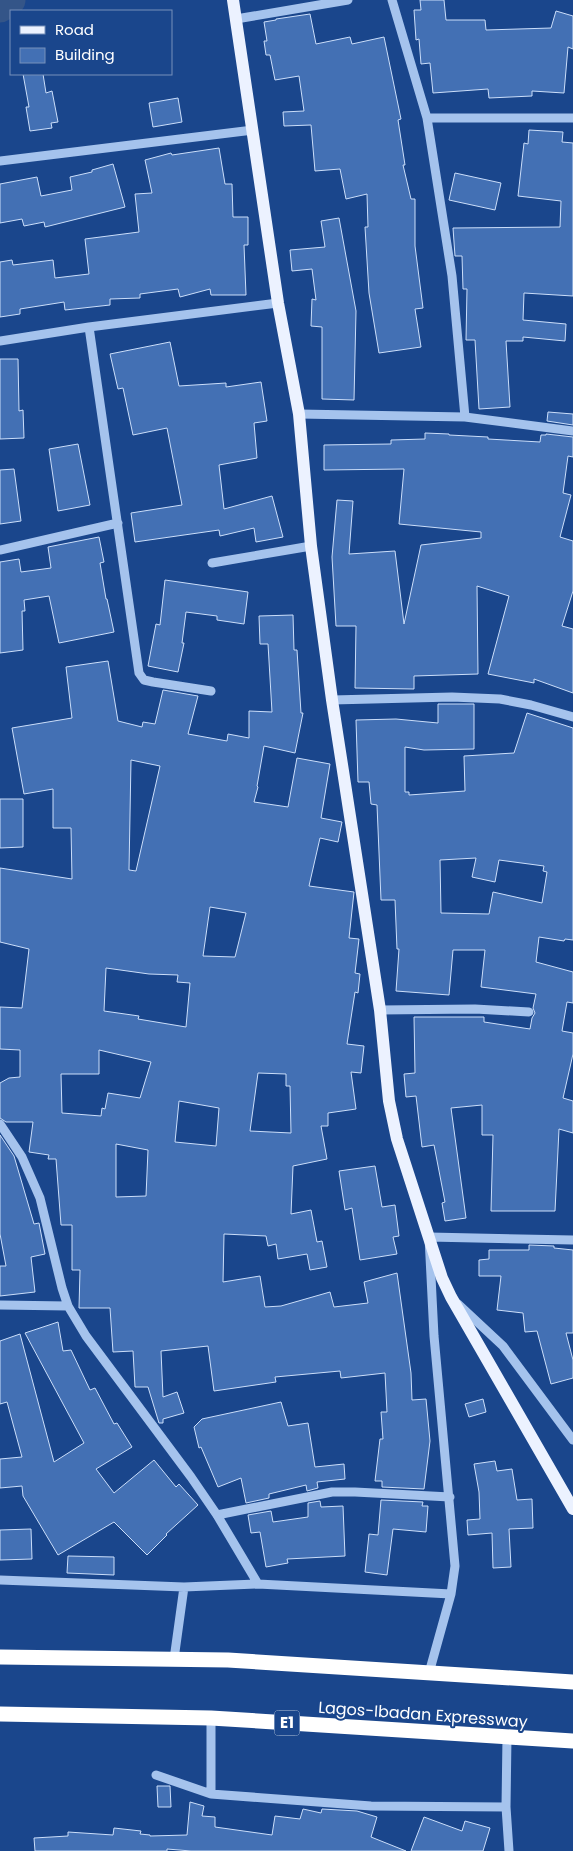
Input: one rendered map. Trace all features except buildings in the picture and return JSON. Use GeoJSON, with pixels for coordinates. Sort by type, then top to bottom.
{"type":"FeatureCollection","features":[{"type":"Feature","properties":{"kind":"highway"},"geometry":{"type":"LineString","coordinates":[[0,1657],[228,1660],[573,1682]]}},
{"type":"Feature","properties":{"kind":"highway","name":"Lagos-Ibadan Expressway"},"geometry":{"type":"LineString","coordinates":[[0,1714],[211,1718],[573,1741]]}},
{"type":"Feature","properties":{"kind":"main road"},"geometry":{"type":"LineString","coordinates":[[233,0],[278,303],[299,414],[310,546],[380,1010],[389,1100],[397,1139],[442,1278],[451,1297],[573,1509]]}},
{"type":"Feature","properties":{"kind":"street"},"geometry":{"type":"LineString","coordinates":[[236,18],[348,0]]}},
{"type":"Feature","properties":{"kind":"street"},"geometry":{"type":"LineString","coordinates":[[392,0],[428,118],[452,276],[465,417]]}},
{"type":"Feature","properties":{"kind":"street"},"geometry":{"type":"LineString","coordinates":[[428,118],[573,118]]}},
{"type":"Feature","properties":{"kind":"street"},"geometry":{"type":"LineString","coordinates":[[0,161],[253,130]]}},
{"type":"Feature","properties":{"kind":"street"},"geometry":{"type":"LineString","coordinates":[[0,341],[89,327],[278,303]]}},
{"type":"Feature","properties":{"kind":"street"},"geometry":{"type":"LineString","coordinates":[[89,327],[139,673],[144,680],[211,691]]}},
{"type":"Feature","properties":{"kind":"street"},"geometry":{"type":"LineString","coordinates":[[299,414],[465,417],[573,431]]}},
{"type":"Feature","properties":{"kind":"street"},"geometry":{"type":"LineString","coordinates":[[0,550],[118,523]]}},
{"type":"Feature","properties":{"kind":"street"},"geometry":{"type":"LineString","coordinates":[[212,563],[310,546]]}},
{"type":"Feature","properties":{"kind":"street"},"geometry":{"type":"LineString","coordinates":[[332,700],[452,696],[500,699],[532,705],[573,717]]}},
{"type":"Feature","properties":{"kind":"street"},"geometry":{"type":"LineString","coordinates":[[380,1010],[475,1009],[529,1012]]}},
{"type":"Feature","properties":{"kind":"street"},"geometry":{"type":"LineString","coordinates":[[0,1124],[22,1157],[40,1198],[68,1306],[86,1336],[217,1515],[258,1584]]}},
{"type":"Feature","properties":{"kind":"street"},"geometry":{"type":"LineString","coordinates":[[429,1673],[451,1594],[455,1566],[434,1336],[429,1237],[573,1240]]}},
{"type":"Feature","properties":{"kind":"street"},"geometry":{"type":"LineString","coordinates":[[451,1297],[503,1346],[573,1440]]}},
{"type":"Feature","properties":{"kind":"street"},"geometry":{"type":"LineString","coordinates":[[0,1305],[68,1306]]}},
{"type":"Feature","properties":{"kind":"street"},"geometry":{"type":"LineString","coordinates":[[217,1515],[332,1492],[450,1498]]}},
{"type":"Feature","properties":{"kind":"street"},"geometry":{"type":"LineString","coordinates":[[0,1580],[184,1587],[258,1584],[451,1594]]}},
{"type":"Feature","properties":{"kind":"street"},"geometry":{"type":"LineString","coordinates":[[174,1659],[184,1587]]}},
{"type":"Feature","properties":{"kind":"street"},"geometry":{"type":"LineString","coordinates":[[211,1718],[211,1794]]}},
{"type":"Feature","properties":{"kind":"street"},"geometry":{"type":"LineString","coordinates":[[507,1736],[506,1807],[509,1851]]}},
{"type":"Feature","properties":{"kind":"street"},"geometry":{"type":"LineString","coordinates":[[156,1775],[211,1794],[370,1806],[506,1807]]}},
{"type":"Feature","properties":{"kind":"waterway"},"geometry":{"type":"LineString","coordinates":[[0,7],[10,0]]}}]}
